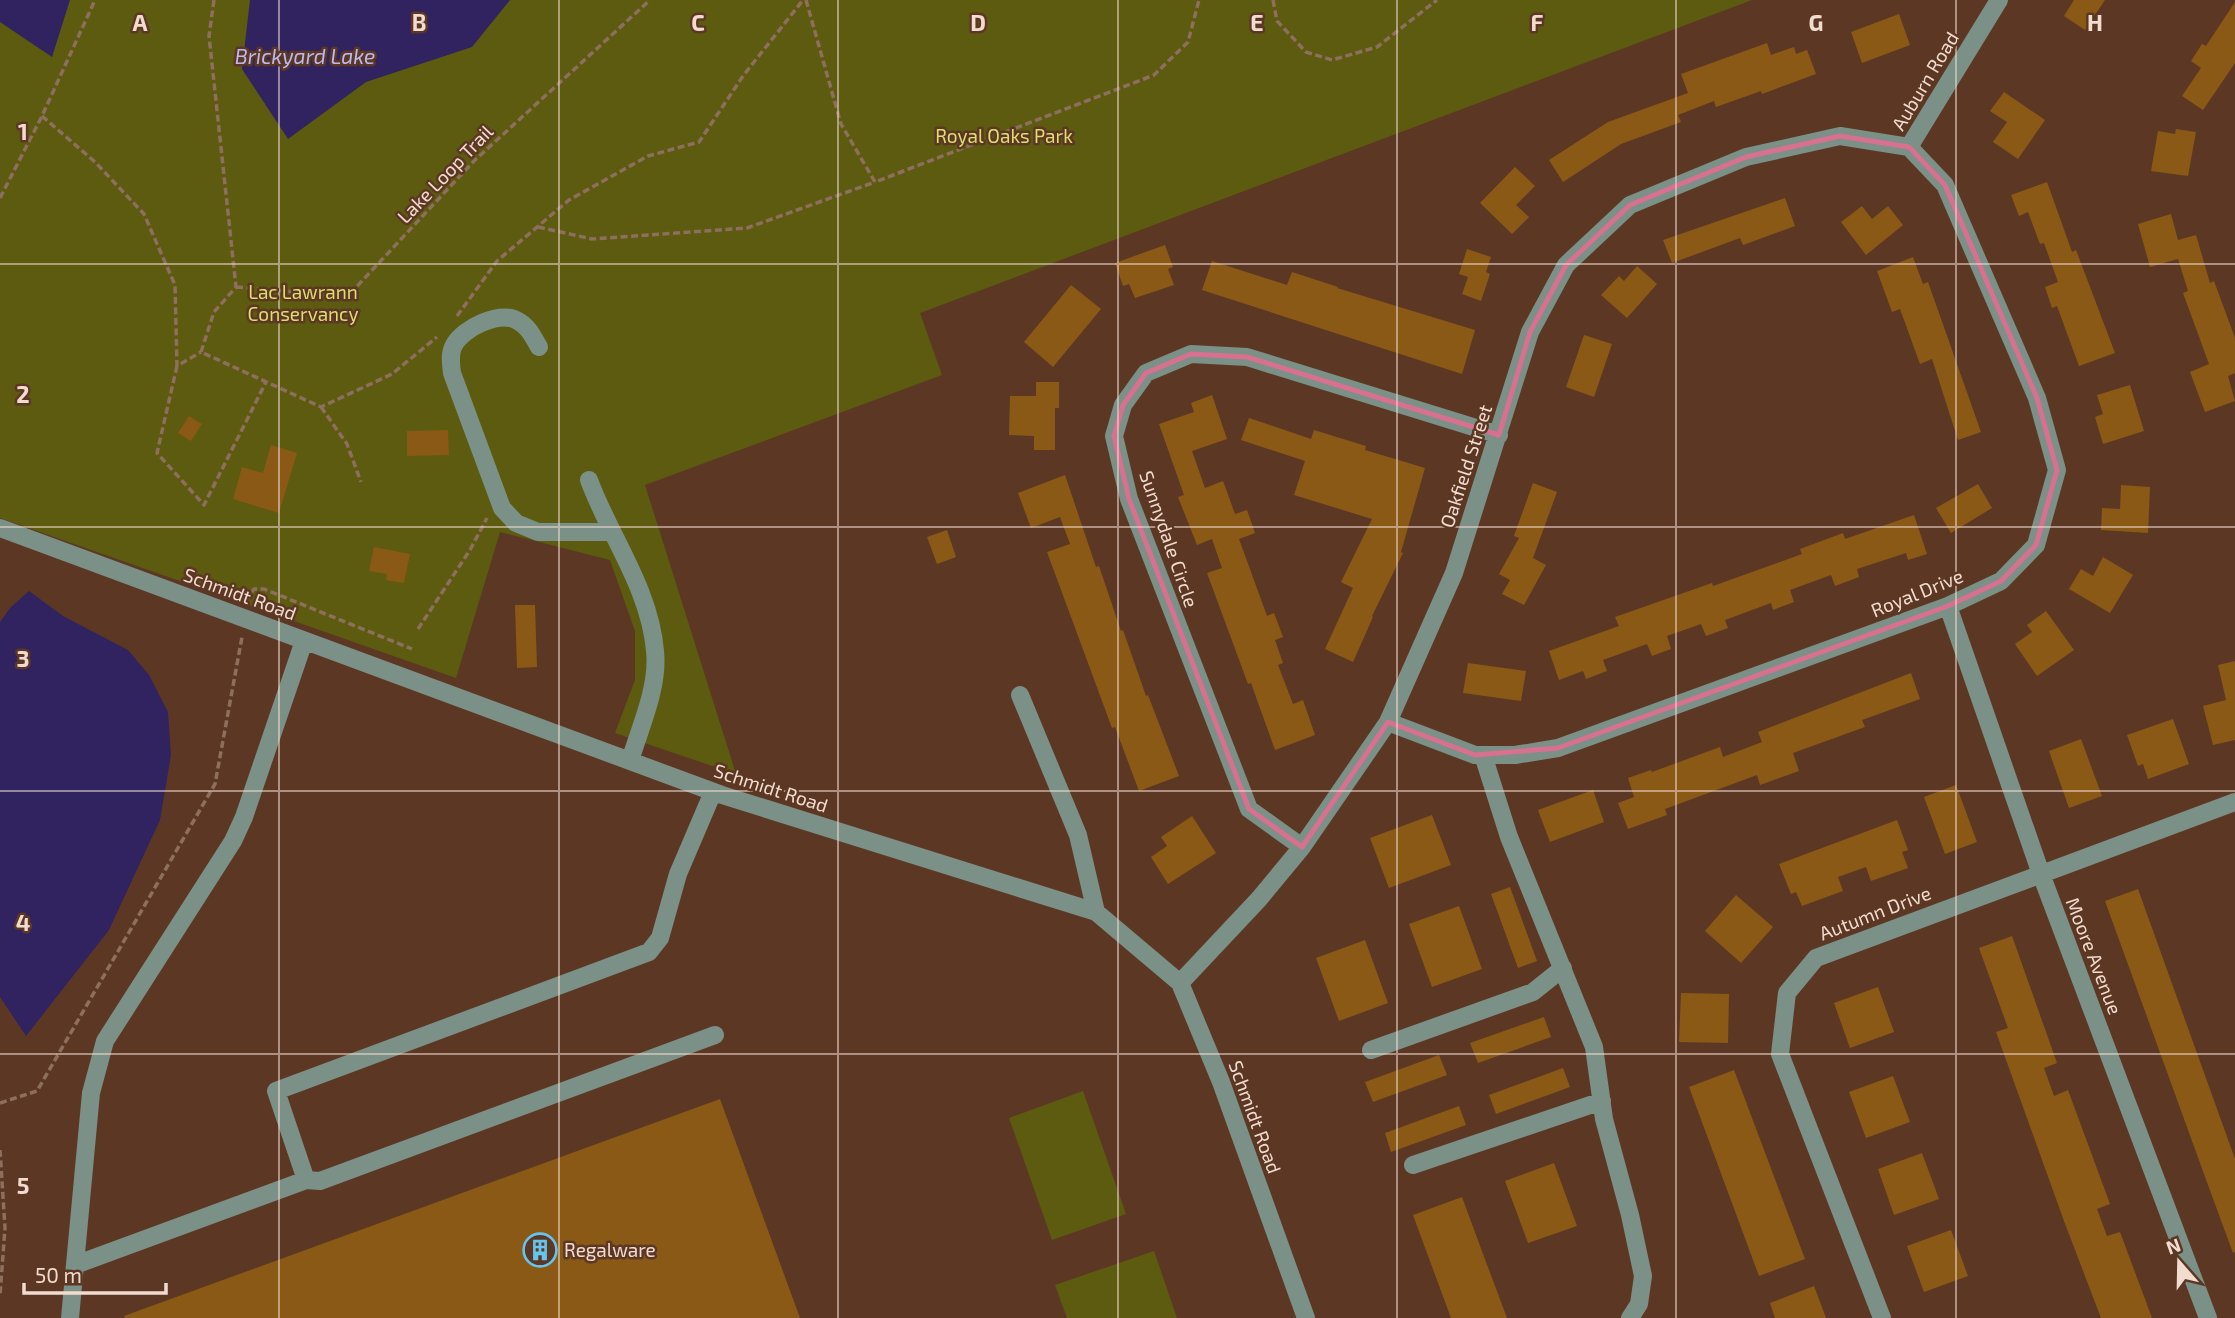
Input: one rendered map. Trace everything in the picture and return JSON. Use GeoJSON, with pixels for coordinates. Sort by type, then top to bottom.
{"type":"FeatureCollection","features":[{"type":"Feature","properties":{"kind":"street","name":"Auburn Road"},"geometry":{"type":"LineString","coordinates":[[1909,147],[1999,0]]}},
{"type":"Feature","properties":{"kind":"street","name":"Oakfield Street"},"geometry":{"type":"LineString","coordinates":[[1180,983],[1259,899],[1302,847],[1388,722],[1454,573],[1530,332],[1566,264],[1630,205],[1746,158],[1840,136],[1909,147]]}},
{"type":"Feature","properties":{"kind":"street","name":"Royal Drive"},"geometry":{"type":"LineString","coordinates":[[1388,722],[1475,755],[1515,755],[1558,748],[1948,606],[2001,581],[2036,545],[2057,470],[2037,398],[1945,185],[1909,147]]}},
{"type":"Feature","properties":{"kind":"street"},"geometry":{"type":"LineString","coordinates":[[539,347],[530,331],[516,319],[500,318],[463,334],[453,346],[450,359],[452,373],[502,508],[516,523],[538,532],[612,532]]}},
{"type":"Feature","properties":{"kind":"street","name":"Sunnydale Circle"},"geometry":{"type":"LineString","coordinates":[[1302,847],[1250,809],[1129,499],[1114,436],[1123,405],[1146,373],[1191,354],[1247,357],[1499,435]]}},
{"type":"Feature","properties":{"kind":"street"},"geometry":{"type":"LineString","coordinates":[[589,480],[647,610],[656,652],[653,683],[630,761]]}},
{"type":"Feature","properties":{"kind":"street","name":"Schmidt Road"},"geometry":{"type":"LineString","coordinates":[[0,527],[713,792],[1096,912],[1180,983],[1221,1082],[1306,1318]]}},
{"type":"Feature","properties":{"kind":"street","name":"Moore Avenue"},"geometry":{"type":"LineString","coordinates":[[1948,606],[2040,874],[2208,1318]]}},
{"type":"Feature","properties":{"kind":"street"},"geometry":{"type":"LineString","coordinates":[[71,1318],[91,1093],[106,1041],[233,841],[244,817],[304,641]]}},
{"type":"Feature","properties":{"kind":"street"},"geometry":{"type":"LineString","coordinates":[[1020,695],[1079,835],[1096,912]]}},
{"type":"Feature","properties":{"kind":"street"},"geometry":{"type":"LineString","coordinates":[[1483,755],[1509,837],[1594,1047],[1602,1101],[1643,1276],[1639,1304],[1630,1318]]}},
{"type":"Feature","properties":{"kind":"street"},"geometry":{"type":"LineString","coordinates":[[306,1180],[276,1091],[649,953],[660,938],[678,874],[713,792]]}},
{"type":"Feature","properties":{"kind":"street","name":"Autumn Drive"},"geometry":{"type":"LineString","coordinates":[[1882,1318],[1780,1054],[1787,993],[1816,958],[2235,802]]}},
{"type":"Feature","properties":{"kind":"street"},"geometry":{"type":"LineString","coordinates":[[1371,1050],[1533,992],[1563,968]]}},
{"type":"Feature","properties":{"kind":"street"},"geometry":{"type":"LineString","coordinates":[[75,1265],[306,1180],[320,1181],[715,1035]]}},
{"type":"Feature","properties":{"kind":"street"},"geometry":{"type":"LineString","coordinates":[[1413,1165],[1602,1101]]}},
{"type":"Feature","properties":{"kind":"path"},"geometry":{"type":"LineString","coordinates":[[0,198],[42,116],[95,0]]}},
{"type":"Feature","properties":{"kind":"path"},"geometry":{"type":"LineString","coordinates":[[177,366],[201,352],[214,312],[236,288],[209,36],[215,0]]}},
{"type":"Feature","properties":{"kind":"path","name":"Lake Loop Trail"},"geometry":{"type":"LineString","coordinates":[[236,288],[348,296],[474,161],[650,0]]}},
{"type":"Feature","properties":{"kind":"path"},"geometry":{"type":"LineString","coordinates":[[805,0],[841,124],[875,182]]}},
{"type":"Feature","properties":{"kind":"path"},"geometry":{"type":"LineString","coordinates":[[457,316],[497,261],[569,200],[648,156],[699,142],[743,76],[805,0]]}},
{"type":"Feature","properties":{"kind":"path"},"geometry":{"type":"LineString","coordinates":[[538,227],[592,239],[747,228],[1154,75],[1188,42],[1199,0]]}},
{"type":"Feature","properties":{"kind":"path"},"geometry":{"type":"LineString","coordinates":[[1273,0],[1277,22],[1306,51],[1332,60],[1377,47],[1437,0]]}},
{"type":"Feature","properties":{"kind":"path"},"geometry":{"type":"LineString","coordinates":[[42,116],[95,162],[144,214],[175,285],[177,366],[157,453],[204,505],[266,382]]}},
{"type":"Feature","properties":{"kind":"path"},"geometry":{"type":"LineString","coordinates":[[321,407],[392,374],[449,327],[458,341]]}},
{"type":"Feature","properties":{"kind":"path"},"geometry":{"type":"LineString","coordinates":[[201,352],[321,407],[347,444],[361,482]]}},
{"type":"Feature","properties":{"kind":"path"},"geometry":{"type":"LineString","coordinates":[[418,629],[470,550],[497,495]]}},
{"type":"Feature","properties":{"kind":"path"},"geometry":{"type":"LineString","coordinates":[[0,1103],[37,1091],[215,784],[245,620],[245,603],[254,589],[264,589],[412,649]]}},
{"type":"Feature","properties":{"kind":"path"},"geometry":{"type":"LineString","coordinates":[[0,1150],[5,1228],[0,1295]]}},
{"type":"Feature","properties":{"kind":"highlighted area"},"geometry":{"type":"Polygon","coordinates":[[[1840,136],[1909,147],[1945,185],[2037,398],[2057,470],[2036,545],[2001,581],[1948,606],[1558,748],[1475,755],[1388,722],[1302,847],[1249,809],[1129,499],[1114,436],[1123,405],[1146,373],[1191,354],[1247,357],[1499,435],[1530,332],[1566,265],[1630,205],[1746,157],[1840,136]]]}},
{"type":"Feature","properties":{"kind":"green space","name":"Lac Lawrann Conservancy"},"geometry":{"type":"Polygon","coordinates":[[[0,0],[1752,0],[920,313],[942,375],[645,485],[736,774],[615,733],[635,680],[635,631],[610,560],[500,532],[456,678],[0,518],[0,0]]]}},
{"type":"Feature","properties":{"kind":"green space"},"geometry":{"type":"Polygon","coordinates":[[[1083,1091],[1126,1214],[1052,1240],[1009,1118],[1083,1091]]]}},
{"type":"Feature","properties":{"kind":"green space"},"geometry":{"type":"Polygon","coordinates":[[[1154,1251],[1177,1318],[1067,1318],[1055,1285],[1154,1251]]]}},
{"type":"Feature","properties":{"kind":"water"},"geometry":{"type":"Polygon","coordinates":[[[0,0],[70,0],[52,57],[0,22],[0,0]]]}},
{"type":"Feature","properties":{"kind":"water","name":"Brickyard Lake"},"geometry":{"type":"Polygon","coordinates":[[[250,0],[510,0],[472,47],[366,82],[288,139],[242,69],[250,0]]]}},
{"type":"Feature","properties":{"kind":"water"},"geometry":{"type":"Polygon","coordinates":[[[29,591],[63,616],[128,650],[149,675],[168,712],[171,755],[160,820],[109,930],[26,1036],[0,997],[0,622],[10,608],[29,591]]]}},
{"type":"Feature","properties":{"kind":"building"},"geometry":{"type":"Polygon","coordinates":[[[2074,0],[2105,0],[2085,30],[2064,16],[2074,0]]]}},
{"type":"Feature","properties":{"kind":"building"},"geometry":{"type":"Polygon","coordinates":[[[2235,2],[2235,63],[2203,110],[2182,96],[2201,68],[2191,61],[2202,44],[2206,46],[2235,2]]]}},
{"type":"Feature","properties":{"kind":"building"},"geometry":{"type":"Polygon","coordinates":[[[1899,14],[1910,45],[1862,63],[1851,32],[1899,14]]]}},
{"type":"Feature","properties":{"kind":"building"},"geometry":{"type":"Polygon","coordinates":[[[1767,43],[1771,55],[1794,47],[1796,54],[1807,50],[1816,74],[1762,94],[1761,91],[1716,107],[1714,101],[1678,115],[1681,122],[1621,144],[1563,182],[1549,160],[1608,122],[1688,93],[1681,74],[1767,43]]]}},
{"type":"Feature","properties":{"kind":"building"},"geometry":{"type":"Polygon","coordinates":[[[2004,92],[2045,120],[2018,159],[1993,142],[2007,122],[1990,111],[2004,92]]]}},
{"type":"Feature","properties":{"kind":"building"},"geometry":{"type":"Polygon","coordinates":[[[2176,129],[2196,132],[2188,176],[2151,171],[2158,131],[2175,134],[2176,129]]]}},
{"type":"Feature","properties":{"kind":"building"},"geometry":{"type":"Polygon","coordinates":[[[1515,167],[1535,186],[1516,205],[1529,217],[1512,234],[1480,203],[1515,167]]]}},
{"type":"Feature","properties":{"kind":"building"},"geometry":{"type":"Polygon","coordinates":[[[2047,182],[2072,252],[2076,250],[2115,353],[2079,366],[2057,306],[2052,308],[2045,287],[2058,282],[2044,243],[2040,244],[2028,212],[2019,216],[2011,195],[2047,182]]]}},
{"type":"Feature","properties":{"kind":"building"},"geometry":{"type":"Polygon","coordinates":[[[1785,198],[1795,226],[1743,245],[1740,238],[1672,263],[1663,240],[1785,198]]]}},
{"type":"Feature","properties":{"kind":"building"},"geometry":{"type":"Polygon","coordinates":[[[1862,206],[1872,219],[1888,206],[1903,225],[1866,255],[1841,222],[1862,206]]]}},
{"type":"Feature","properties":{"kind":"building"},"geometry":{"type":"Polygon","coordinates":[[[2171,214],[2178,240],[2196,235],[2210,283],[2214,281],[2235,338],[2235,373],[2228,376],[2235,401],[2205,412],[2190,372],[2209,364],[2183,293],[2188,291],[2178,259],[2150,267],[2138,224],[2171,214]]]}},
{"type":"Feature","properties":{"kind":"building"},"geometry":{"type":"Polygon","coordinates":[[[1165,245],[1173,267],[1168,269],[1174,285],[1135,298],[1129,284],[1123,286],[1115,263],[1165,245]]]}},
{"type":"Feature","properties":{"kind":"building"},"geometry":{"type":"Polygon","coordinates":[[[1467,249],[1491,257],[1486,272],[1490,274],[1481,301],[1462,294],[1468,277],[1459,274],[1467,249]]]}},
{"type":"Feature","properties":{"kind":"building"},"geometry":{"type":"Polygon","coordinates":[[[1913,257],[1923,284],[1928,282],[1981,432],[1958,440],[1932,359],[1920,364],[1900,309],[1892,312],[1877,271],[1913,257]]]}},
{"type":"Feature","properties":{"kind":"building"},"geometry":{"type":"Polygon","coordinates":[[[1212,261],[1287,285],[1292,272],[1475,330],[1462,374],[1202,290],[1212,261]]]}},
{"type":"Feature","properties":{"kind":"building"},"geometry":{"type":"Polygon","coordinates":[[[1637,266],[1657,284],[1627,318],[1601,295],[1619,276],[1624,281],[1637,266]]]}},
{"type":"Feature","properties":{"kind":"building"},"geometry":{"type":"Polygon","coordinates":[[[1071,285],[1101,309],[1053,367],[1024,342],[1071,285]]]}},
{"type":"Feature","properties":{"kind":"building"},"geometry":{"type":"Polygon","coordinates":[[[1584,335],[1612,344],[1594,397],[1566,387],[1584,335]]]}},
{"type":"Feature","properties":{"kind":"building"},"geometry":{"type":"Polygon","coordinates":[[[1036,382],[1059,382],[1059,408],[1055,408],[1055,450],[1034,450],[1034,436],[1009,435],[1010,396],[1036,396],[1036,382]]]}},
{"type":"Feature","properties":{"kind":"building"},"geometry":{"type":"Polygon","coordinates":[[[2130,385],[2144,431],[2103,444],[2095,417],[2103,414],[2097,395],[2130,385]]]}},
{"type":"Feature","properties":{"kind":"building"},"geometry":{"type":"Polygon","coordinates":[[[1212,395],[1227,439],[1192,451],[1205,488],[1223,481],[1235,514],[1247,510],[1255,533],[1239,539],[1267,616],[1274,613],[1283,637],[1275,640],[1283,663],[1278,665],[1293,704],[1303,700],[1315,735],[1275,750],[1207,573],[1222,568],[1212,539],[1197,545],[1178,497],[1184,495],[1159,424],[1194,412],[1191,403],[1212,395]]]}},
{"type":"Feature","properties":{"kind":"building"},"geometry":{"type":"Polygon","coordinates":[[[189,416],[202,424],[191,441],[178,433],[189,416]]]}},
{"type":"Feature","properties":{"kind":"building"},"geometry":{"type":"Polygon","coordinates":[[[1249,418],[1311,439],[1314,430],[1366,446],[1365,450],[1425,468],[1401,552],[1403,553],[1353,662],[1325,649],[1353,588],[1341,582],[1372,519],[1294,495],[1305,461],[1241,440],[1249,418]]]}},
{"type":"Feature","properties":{"kind":"building"},"geometry":{"type":"Polygon","coordinates":[[[448,430],[449,455],[407,456],[407,431],[448,430]]]}},
{"type":"Feature","properties":{"kind":"building"},"geometry":{"type":"Polygon","coordinates":[[[271,445],[297,453],[279,513],[233,499],[242,467],[263,473],[271,445]]]}},
{"type":"Feature","properties":{"kind":"building"},"geometry":{"type":"Polygon","coordinates":[[[1065,475],[1096,567],[1099,566],[1121,631],[1123,630],[1146,696],[1148,695],[1179,776],[1139,791],[1115,727],[1112,728],[1047,552],[1070,544],[1060,517],[1031,528],[1018,493],[1065,475]]]}},
{"type":"Feature","properties":{"kind":"building"},"geometry":{"type":"Polygon","coordinates":[[[1533,483],[1557,492],[1533,558],[1546,565],[1524,605],[1502,594],[1510,580],[1499,574],[1519,538],[1514,536],[1533,483]]]}},
{"type":"Feature","properties":{"kind":"building"},"geometry":{"type":"Polygon","coordinates":[[[1978,484],[1992,508],[1951,533],[1936,508],[1978,484]]]}},
{"type":"Feature","properties":{"kind":"building"},"geometry":{"type":"Polygon","coordinates":[[[2121,485],[2150,487],[2148,533],[2101,530],[2102,508],[2120,509],[2121,485]]]}},
{"type":"Feature","properties":{"kind":"building"},"geometry":{"type":"Polygon","coordinates":[[[1914,515],[1927,554],[1908,560],[1906,553],[1857,569],[1859,577],[1835,586],[1831,575],[1790,590],[1794,602],[1773,610],[1771,603],[1725,620],[1728,628],[1706,636],[1701,624],[1667,636],[1671,649],[1652,656],[1647,644],[1603,660],[1607,671],[1586,679],[1583,671],[1559,680],[1549,651],[1619,626],[1615,617],[1802,554],[1800,549],[1843,533],[1845,539],[1914,515]]]}},
{"type":"Feature","properties":{"kind":"building"},"geometry":{"type":"Polygon","coordinates":[[[947,530],[956,557],[937,564],[927,537],[947,530]]]}},
{"type":"Feature","properties":{"kind":"building"},"geometry":{"type":"Polygon","coordinates":[[[374,547],[410,554],[404,583],[386,580],[387,574],[369,571],[374,547]]]}},
{"type":"Feature","properties":{"kind":"building"},"geometry":{"type":"Polygon","coordinates":[[[2103,557],[2133,575],[2110,613],[2069,589],[2081,569],[2093,576],[2103,557]]]}},
{"type":"Feature","properties":{"kind":"building"},"geometry":{"type":"Polygon","coordinates":[[[515,605],[535,605],[537,667],[517,668],[515,605]]]}},
{"type":"Feature","properties":{"kind":"building"},"geometry":{"type":"Polygon","coordinates":[[[2046,611],[2074,650],[2037,676],[2015,644],[2032,632],[2027,625],[2046,611]]]}},
{"type":"Feature","properties":{"kind":"building"},"geometry":{"type":"Polygon","coordinates":[[[2235,661],[2235,740],[2213,745],[2203,706],[2226,700],[2218,665],[2235,661]]]}},
{"type":"Feature","properties":{"kind":"building"},"geometry":{"type":"Polygon","coordinates":[[[1468,663],[1526,671],[1521,701],[1463,693],[1468,663]]]}},
{"type":"Feature","properties":{"kind":"building"},"geometry":{"type":"Polygon","coordinates":[[[1911,673],[1920,699],[1862,720],[1865,727],[1793,753],[1799,771],[1760,785],[1757,775],[1665,809],[1667,815],[1628,829],[1618,803],[1634,797],[1628,778],[1720,747],[1723,757],[1762,742],[1758,732],[1911,673]]]}},
{"type":"Feature","properties":{"kind":"building"},"geometry":{"type":"Polygon","coordinates":[[[2173,719],[2189,764],[2148,779],[2143,764],[2138,766],[2127,735],[2173,719]]]}},
{"type":"Feature","properties":{"kind":"building"},"geometry":{"type":"Polygon","coordinates":[[[2081,739],[2102,796],[2069,808],[2049,751],[2081,739]]]}},
{"type":"Feature","properties":{"kind":"building"},"geometry":{"type":"Polygon","coordinates":[[[1956,785],[1977,842],[1945,854],[1924,797],[1956,785]]]}},
{"type":"Feature","properties":{"kind":"building"},"geometry":{"type":"Polygon","coordinates":[[[1593,790],[1604,822],[1550,842],[1538,810],[1593,790]]]}},
{"type":"Feature","properties":{"kind":"building"},"geometry":{"type":"Polygon","coordinates":[[[1432,815],[1451,865],[1389,888],[1370,838],[1432,815]]]}},
{"type":"Feature","properties":{"kind":"building"},"geometry":{"type":"Polygon","coordinates":[[[1192,816],[1216,853],[1168,884],[1151,857],[1167,846],[1161,837],[1192,816]]]}},
{"type":"Feature","properties":{"kind":"building"},"geometry":{"type":"Polygon","coordinates":[[[1897,820],[1908,850],[1902,852],[1908,868],[1871,881],[1866,867],[1838,877],[1843,891],[1802,906],[1796,892],[1791,894],[1779,864],[1897,820]]]}},
{"type":"Feature","properties":{"kind":"building"},"geometry":{"type":"Polygon","coordinates":[[[1510,887],[1537,961],[1518,968],[1491,894],[1510,887]]]}},
{"type":"Feature","properties":{"kind":"building"},"geometry":{"type":"Polygon","coordinates":[[[2138,889],[2235,1159],[2233,1253],[2105,901],[2138,889]]]}},
{"type":"Feature","properties":{"kind":"building"},"geometry":{"type":"Polygon","coordinates":[[[1736,895],[1773,927],[1741,963],[1705,931],[1736,895]]]}},
{"type":"Feature","properties":{"kind":"building"},"geometry":{"type":"Polygon","coordinates":[[[1459,906],[1482,969],[1432,987],[1409,924],[1459,906]]]}},
{"type":"Feature","properties":{"kind":"building"},"geometry":{"type":"Polygon","coordinates":[[[2012,936],[2057,1063],[2044,1068],[2054,1096],[2068,1090],[2110,1204],[2097,1209],[2107,1236],[2120,1232],[2152,1318],[2101,1318],[2064,1221],[1996,1032],[2008,1028],[1979,948],[2012,936]]]}},
{"type":"Feature","properties":{"kind":"building"},"geometry":{"type":"Polygon","coordinates":[[[1365,940],[1388,1003],[1339,1021],[1316,958],[1365,940]]]}},
{"type":"Feature","properties":{"kind":"building"},"geometry":{"type":"Polygon","coordinates":[[[1878,987],[1894,1032],[1850,1048],[1834,1003],[1878,987]]]}},
{"type":"Feature","properties":{"kind":"building"},"geometry":{"type":"Polygon","coordinates":[[[1681,993],[1729,994],[1728,1043],[1679,1042],[1681,993]]]}},
{"type":"Feature","properties":{"kind":"building"},"geometry":{"type":"Polygon","coordinates":[[[1544,1017],[1551,1037],[1478,1063],[1470,1043],[1544,1017]]]}},
{"type":"Feature","properties":{"kind":"building"},"geometry":{"type":"Polygon","coordinates":[[[1439,1055],[1447,1075],[1373,1102],[1365,1082],[1439,1055]]]}},
{"type":"Feature","properties":{"kind":"building"},"geometry":{"type":"Polygon","coordinates":[[[1563,1068],[1570,1087],[1496,1114],[1489,1095],[1563,1068]]]}},
{"type":"Feature","properties":{"kind":"building"},"geometry":{"type":"Polygon","coordinates":[[[1734,1070],[1805,1259],[1759,1276],[1689,1087],[1734,1070]]]}},
{"type":"Feature","properties":{"kind":"building"},"geometry":{"type":"Polygon","coordinates":[[[1893,1076],[1910,1122],[1866,1138],[1849,1092],[1893,1076]]]}},
{"type":"Feature","properties":{"kind":"building","name":"Regalware"},"geometry":{"type":"Polygon","coordinates":[[[720,1099],[800,1318],[124,1316],[720,1099]]]}},
{"type":"Feature","properties":{"kind":"building"},"geometry":{"type":"Polygon","coordinates":[[[1459,1106],[1466,1125],[1391,1152],[1385,1133],[1459,1106]]]}},
{"type":"Feature","properties":{"kind":"building"},"geometry":{"type":"Polygon","coordinates":[[[1922,1153],[1939,1199],[1894,1215],[1878,1169],[1922,1153]]]}},
{"type":"Feature","properties":{"kind":"building"},"geometry":{"type":"Polygon","coordinates":[[[1554,1163],[1577,1226],[1528,1243],[1505,1181],[1554,1163]]]}},
{"type":"Feature","properties":{"kind":"building"},"geometry":{"type":"Polygon","coordinates":[[[1462,1197],[1507,1318],[1451,1318],[1413,1215],[1462,1197]]]}},
{"type":"Feature","properties":{"kind":"building"},"geometry":{"type":"Polygon","coordinates":[[[1951,1230],[1968,1276],[1924,1292],[1907,1246],[1951,1230]]]}},
{"type":"Feature","properties":{"kind":"building"},"geometry":{"type":"Polygon","coordinates":[[[1814,1286],[1826,1318],[1775,1318],[1770,1303],[1814,1286]]]}},
{"type":"Feature","properties":{"kind":"place","name":"Regalware"},"geometry":{"type":"Point","coordinates":[540,1250]}},
{"type":"Feature","properties":{"kind":"park label","name":"Royal Oaks Park"},"geometry":{"type":"Point","coordinates":[1004,136]}}]}
